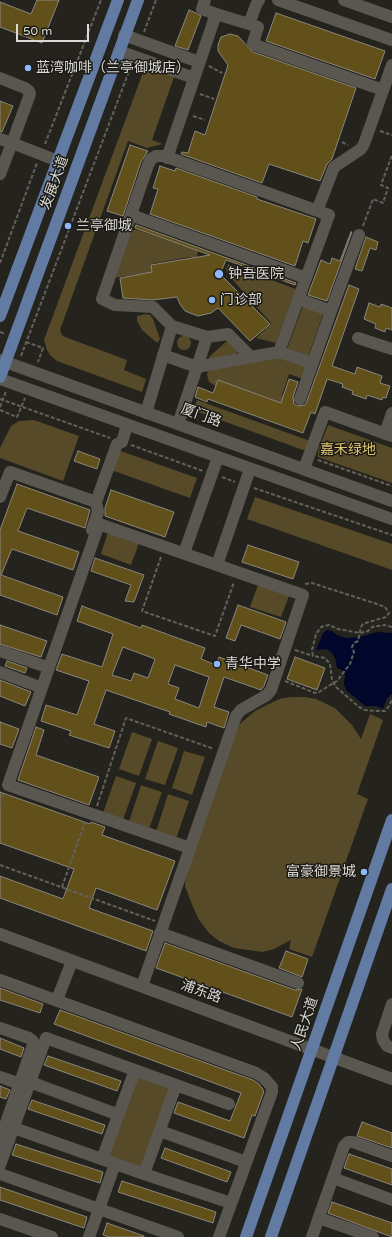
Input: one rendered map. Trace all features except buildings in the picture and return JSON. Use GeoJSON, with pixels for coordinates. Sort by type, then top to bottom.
{"type":"FeatureCollection","features":[{"type":"Feature","properties":{"kind":"main road","name":"发展大道"},"geometry":{"type":"LineString","coordinates":[[0,316],[118,0]]}},
{"type":"Feature","properties":{"kind":"main road","name":"发展大道"},"geometry":{"type":"LineString","coordinates":[[3,379],[7,363],[124,35],[138,0]]}},
{"type":"Feature","properties":{"kind":"main road","name":"人民大道"},"geometry":{"type":"LineString","coordinates":[[246,1237],[392,820]]}},
{"type":"Feature","properties":{"kind":"main road"},"geometry":{"type":"LineString","coordinates":[[271,1237],[392,889]]}},
{"type":"Feature","properties":{"kind":"street"},"geometry":{"type":"LineString","coordinates":[[205,0],[202,9],[258,28],[253,43],[255,45],[383,90]]}},
{"type":"Feature","properties":{"kind":"street"},"geometry":{"type":"LineString","coordinates":[[249,24],[259,0]]}},
{"type":"Feature","properties":{"kind":"street"},"geometry":{"type":"LineString","coordinates":[[278,0],[392,40]]}},
{"type":"Feature","properties":{"kind":"street"},"geometry":{"type":"LineString","coordinates":[[344,0],[392,17]]}},
{"type":"Feature","properties":{"kind":"street"},"geometry":{"type":"LineString","coordinates":[[167,158],[216,14]]}},
{"type":"Feature","properties":{"kind":"street"},"geometry":{"type":"LineString","coordinates":[[124,35],[199,62]]}},
{"type":"Feature","properties":{"kind":"street"},"geometry":{"type":"LineString","coordinates":[[119,51],[194,78]]}},
{"type":"Feature","properties":{"kind":"street"},"geometry":{"type":"LineString","coordinates":[[317,211],[334,167],[361,149],[364,144],[392,65]]}},
{"type":"Feature","properties":{"kind":"street"},"geometry":{"type":"LineString","coordinates":[[0,78],[29,90],[30,94],[0,174]]}},
{"type":"Feature","properties":{"kind":"street"},"geometry":{"type":"LineString","coordinates":[[0,139],[58,161]]}},
{"type":"Feature","properties":{"kind":"street"},"geometry":{"type":"LineString","coordinates":[[251,357],[228,334],[207,337],[172,326],[153,306],[115,305],[102,299],[151,158],[156,156],[167,158],[329,215],[278,352]]}},
{"type":"Feature","properties":{"kind":"street"},"geometry":{"type":"LineString","coordinates":[[131,215],[306,278]]}},
{"type":"Feature","properties":{"kind":"street"},"geometry":{"type":"LineString","coordinates":[[300,399],[359,235]]}},
{"type":"Feature","properties":{"kind":"street"},"geometry":{"type":"LineString","coordinates":[[298,299],[331,311]]}},
{"type":"Feature","properties":{"kind":"street"},"geometry":{"type":"LineString","coordinates":[[146,413],[172,326]]}},
{"type":"Feature","properties":{"kind":"street"},"geometry":{"type":"LineString","coordinates":[[178,424],[207,337]]}},
{"type":"Feature","properties":{"kind":"street"},"geometry":{"type":"LineString","coordinates":[[358,338],[392,349]]}},
{"type":"Feature","properties":{"kind":"street"},"geometry":{"type":"LineString","coordinates":[[163,355],[197,367],[278,352],[312,363]]}},
{"type":"Feature","properties":{"kind":"street","name":"厦门路"},"geometry":{"type":"LineString","coordinates":[[7,363],[392,501]]}},
{"type":"Feature","properties":{"kind":"street"},"geometry":{"type":"LineString","coordinates":[[3,379],[218,458],[392,519]]}},
{"type":"Feature","properties":{"kind":"street"},"geometry":{"type":"LineString","coordinates":[[304,469],[325,412],[388,435],[392,413]]}},
{"type":"Feature","properties":{"kind":"street"},"geometry":{"type":"LineString","coordinates":[[0,790],[98,512],[96,502],[117,444],[122,442],[127,425]]}},
{"type":"Feature","properties":{"kind":"street"},"geometry":{"type":"LineString","coordinates":[[184,553],[218,458]]}},
{"type":"Feature","properties":{"kind":"street"},"geometry":{"type":"LineString","coordinates":[[217,565],[250,469]]}},
{"type":"Feature","properties":{"kind":"street"},"geometry":{"type":"LineString","coordinates":[[0,497],[3,478],[10,472],[96,502]]}},
{"type":"Feature","properties":{"kind":"street"},"geometry":{"type":"LineString","coordinates":[[142,986],[236,716],[241,710],[267,695],[271,690],[304,595],[99,524],[8,785],[190,848]]}},
{"type":"Feature","properties":{"kind":"street"},"geometry":{"type":"LineString","coordinates":[[0,651],[44,666]]}},
{"type":"Feature","properties":{"kind":"street"},"geometry":{"type":"LineString","coordinates":[[0,672],[37,686]]}},
{"type":"Feature","properties":{"kind":"street"},"geometry":{"type":"LineString","coordinates":[[162,928],[298,983]]}},
{"type":"Feature","properties":{"kind":"street","name":"浦东路"},"geometry":{"type":"LineString","coordinates":[[0,934],[392,1079]]}},
{"type":"Feature","properties":{"kind":"street"},"geometry":{"type":"LineString","coordinates":[[57,1000],[72,961]]}},
{"type":"Feature","properties":{"kind":"street"},"geometry":{"type":"LineString","coordinates":[[0,980],[256,1073],[264,1078],[272,1087],[272,1092],[219,1237]]}},
{"type":"Feature","properties":{"kind":"street"},"geometry":{"type":"LineString","coordinates":[[392,1004],[382,1034],[382,1040],[387,1046],[392,1048]]}},
{"type":"Feature","properties":{"kind":"street"},"geometry":{"type":"LineString","coordinates":[[0,1028],[29,1038],[33,1041],[34,1045],[25,1083]]}},
{"type":"Feature","properties":{"kind":"street"},"geometry":{"type":"LineString","coordinates":[[0,1140],[46,1038],[229,1104]]}},
{"type":"Feature","properties":{"kind":"street"},"geometry":{"type":"LineString","coordinates":[[102,1159],[135,1070]]}},
{"type":"Feature","properties":{"kind":"street"},"geometry":{"type":"LineString","coordinates":[[0,1077],[25,1083],[119,1114]]}},
{"type":"Feature","properties":{"kind":"street"},"geometry":{"type":"LineString","coordinates":[[144,1174],[176,1085]]}},
{"type":"Feature","properties":{"kind":"street"},"geometry":{"type":"LineString","coordinates":[[6,1127],[231,1203]]}},
{"type":"Feature","properties":{"kind":"street"},"geometry":{"type":"LineString","coordinates":[[0,1165],[6,1127]]}},
{"type":"Feature","properties":{"kind":"street"},"geometry":{"type":"LineString","coordinates":[[160,1131],[246,1162]]}},
{"type":"Feature","properties":{"kind":"street"},"geometry":{"type":"LineString","coordinates":[[312,1237],[344,1146],[348,1142],[353,1142],[392,1156]]}},
{"type":"Feature","properties":{"kind":"street"},"geometry":{"type":"LineString","coordinates":[[89,1237],[116,1164]]}},
{"type":"Feature","properties":{"kind":"street"},"geometry":{"type":"LineString","coordinates":[[0,1174],[178,1237]]}},
{"type":"Feature","properties":{"kind":"street"},"geometry":{"type":"LineString","coordinates":[[333,1178],[392,1200]]}},
{"type":"Feature","properties":{"kind":"street"},"geometry":{"type":"LineString","coordinates":[[319,1218],[373,1237]]}},
{"type":"Feature","properties":{"kind":"street"},"geometry":{"type":"LineString","coordinates":[[0,1219],[52,1237]]}},
{"type":"Feature","properties":{"kind":"path"},"geometry":{"type":"LineString","coordinates":[[0,263],[101,0]]}},
{"type":"Feature","properties":{"kind":"path"},"geometry":{"type":"LineString","coordinates":[[140,41],[156,0]]}},
{"type":"Feature","properties":{"kind":"path"},"geometry":{"type":"LineString","coordinates":[[7,363],[134,57]]}},
{"type":"Feature","properties":{"kind":"path"},"geometry":{"type":"LineString","coordinates":[[199,62],[215,68],[222,73]]}},
{"type":"Feature","properties":{"kind":"path"},"geometry":{"type":"LineString","coordinates":[[190,90],[214,99]]}},
{"type":"Feature","properties":{"kind":"path"},"geometry":{"type":"LineString","coordinates":[[370,127],[392,135]]}},
{"type":"Feature","properties":{"kind":"path"},"geometry":{"type":"LineString","coordinates":[[359,235],[373,199],[383,203],[388,188],[381,185],[392,155]]}},
{"type":"Feature","properties":{"kind":"path"},"geometry":{"type":"LineString","coordinates":[[0,407],[3,379]]}},
{"type":"Feature","properties":{"kind":"path"},"geometry":{"type":"LineString","coordinates":[[1,400],[392,535]]}},
{"type":"Feature","properties":{"kind":"path"},"geometry":{"type":"LineString","coordinates":[[0,410],[18,417]]}},
{"type":"Feature","properties":{"kind":"path"},"geometry":{"type":"LineString","coordinates":[[165,546],[142,611],[215,636],[238,572]]}},
{"type":"Feature","properties":{"kind":"path"},"geometry":{"type":"LineString","coordinates":[[275,678],[315,693],[319,692],[337,681],[345,672],[346,668],[350,664],[354,652],[352,647],[358,641],[363,624],[386,617],[389,613],[385,607],[312,583],[302,586]]}},
{"type":"Feature","properties":{"kind":"path"},"geometry":{"type":"LineString","coordinates":[[313,656],[312,650],[316,634],[321,627],[330,625],[338,629],[360,634],[368,631],[372,627],[385,625],[392,627]]}},
{"type":"Feature","properties":{"kind":"path"},"geometry":{"type":"LineString","coordinates":[[286,646],[313,656],[325,658],[330,664],[336,687],[354,704],[365,710],[385,711],[390,705],[392,698]]}},
{"type":"Feature","properties":{"kind":"path"},"geometry":{"type":"LineString","coordinates":[[62,887],[91,814],[126,718],[223,752]]}},
{"type":"Feature","properties":{"kind":"path"},"geometry":{"type":"LineString","coordinates":[[0,865],[62,887],[162,928]]}},
{"type":"Feature","properties":{"kind":"green space"},"geometry":{"type":"Polygon","coordinates":[[[145,67],[174,77],[152,140],[163,144],[147,148],[128,141],[60,330],[62,335],[65,337],[127,360],[124,370],[146,379],[142,392],[57,361],[50,355],[44,340],[145,67]]]}},
{"type":"Feature","properties":{"kind":"green space"},"geometry":{"type":"Polygon","coordinates":[[[138,230],[198,251],[197,256],[194,259],[190,257],[151,264],[152,272],[113,278],[130,231],[138,230]]]}},
{"type":"Feature","properties":{"kind":"green space"},"geometry":{"type":"Polygon","coordinates":[[[228,264],[296,289],[276,343],[256,338],[271,323],[231,278],[226,270],[228,264]]]}},
{"type":"Feature","properties":{"kind":"green space"},"geometry":{"type":"Polygon","coordinates":[[[303,306],[323,314],[308,357],[287,349],[303,306]]]}},
{"type":"Feature","properties":{"kind":"green space"},"geometry":{"type":"Polygon","coordinates":[[[146,314],[150,315],[153,319],[160,339],[158,342],[142,330],[137,321],[137,316],[146,314]]]}},
{"type":"Feature","properties":{"kind":"green space"},"geometry":{"type":"Polygon","coordinates":[[[181,336],[187,336],[191,340],[191,346],[187,350],[181,350],[177,346],[177,340],[181,336]]]}},
{"type":"Feature","properties":{"kind":"green space"},"geometry":{"type":"Polygon","coordinates":[[[228,340],[238,351],[236,355],[209,360],[209,357],[228,340]]]}},
{"type":"Feature","properties":{"kind":"green space"},"geometry":{"type":"Polygon","coordinates":[[[278,356],[307,365],[303,379],[289,374],[282,395],[293,399],[290,406],[218,380],[216,386],[209,382],[207,375],[208,370],[278,356]]]}},
{"type":"Feature","properties":{"kind":"green space"},"geometry":{"type":"Polygon","coordinates":[[[197,400],[310,441],[306,449],[303,450],[193,410],[197,400]]]}},
{"type":"Feature","properties":{"kind":"green space"},"geometry":{"type":"Polygon","coordinates":[[[34,420],[79,436],[63,481],[0,458],[0,448],[11,426],[19,421],[34,420]]]}},
{"type":"Feature","properties":{"kind":"green space","name":"嘉禾绿地"},"geometry":{"type":"Polygon","coordinates":[[[328,425],[392,448],[392,483],[318,457],[318,451],[328,425]]]}},
{"type":"Feature","properties":{"kind":"green space"},"geometry":{"type":"Polygon","coordinates":[[[118,450],[197,478],[190,498],[111,470],[118,450]]]}},
{"type":"Feature","properties":{"kind":"green space"},"geometry":{"type":"Polygon","coordinates":[[[255,497],[392,544],[392,570],[247,519],[255,497]]]}},
{"type":"Feature","properties":{"kind":"green space"},"geometry":{"type":"Polygon","coordinates":[[[109,529],[140,540],[131,565],[101,554],[109,529]]]}},
{"type":"Feature","properties":{"kind":"green space"},"geometry":{"type":"Polygon","coordinates":[[[259,582],[290,593],[281,617],[250,607],[259,582]]]}},
{"type":"Feature","properties":{"kind":"green space"},"geometry":{"type":"Polygon","coordinates":[[[291,697],[316,699],[335,708],[352,725],[361,739],[370,714],[383,720],[357,794],[368,799],[312,957],[289,949],[291,940],[274,949],[262,952],[234,948],[219,941],[209,933],[199,920],[185,886],[186,874],[234,734],[241,723],[255,711],[279,699],[291,697]]]}},
{"type":"Feature","properties":{"kind":"green space"},"geometry":{"type":"Polygon","coordinates":[[[132,732],[152,739],[139,776],[119,769],[132,732]]]}},
{"type":"Feature","properties":{"kind":"green space"},"geometry":{"type":"Polygon","coordinates":[[[158,741],[178,748],[165,785],[145,779],[158,741]]]}},
{"type":"Feature","properties":{"kind":"green space"},"geometry":{"type":"Polygon","coordinates":[[[184,751],[205,757],[192,795],[172,788],[184,751]]]}},
{"type":"Feature","properties":{"kind":"green space"},"geometry":{"type":"Polygon","coordinates":[[[116,776],[136,783],[123,820],[103,813],[116,776]]]}},
{"type":"Feature","properties":{"kind":"green space"},"geometry":{"type":"Polygon","coordinates":[[[141,785],[162,792],[149,829],[129,822],[141,785]]]}},
{"type":"Feature","properties":{"kind":"green space"},"geometry":{"type":"Polygon","coordinates":[[[168,794],[189,801],[176,839],[156,832],[168,794]]]}},
{"type":"Feature","properties":{"kind":"green space"},"geometry":{"type":"Polygon","coordinates":[[[137,1077],[170,1089],[141,1169],[108,1157],[137,1077]]]}},
{"type":"Feature","properties":{"kind":"water"},"geometry":{"type":"Polygon","coordinates":[[[327,630],[346,638],[360,637],[377,632],[392,633],[392,694],[387,698],[383,709],[377,706],[365,706],[346,690],[344,684],[345,675],[342,670],[337,668],[335,658],[331,652],[326,649],[316,650],[323,633],[327,630]]]}},
{"type":"Feature","properties":{"kind":"place","name":"蓝湾咖啡（兰亭御城店）"},"geometry":{"type":"Point","coordinates":[28,68]}},
{"type":"Feature","properties":{"kind":"place","name":"兰亭御城"},"geometry":{"type":"Point","coordinates":[68,226]}},
{"type":"Feature","properties":{"kind":"place","name":"钟吾医院"},"geometry":{"type":"Point","coordinates":[219,274]}},
{"type":"Feature","properties":{"kind":"place","name":"门诊部"},"geometry":{"type":"Point","coordinates":[212,300]}},
{"type":"Feature","properties":{"kind":"place","name":"青华中学"},"geometry":{"type":"Point","coordinates":[217,664]}},
{"type":"Feature","properties":{"kind":"place","name":"富豪御景城"},"geometry":{"type":"Point","coordinates":[364,872]}}]}
